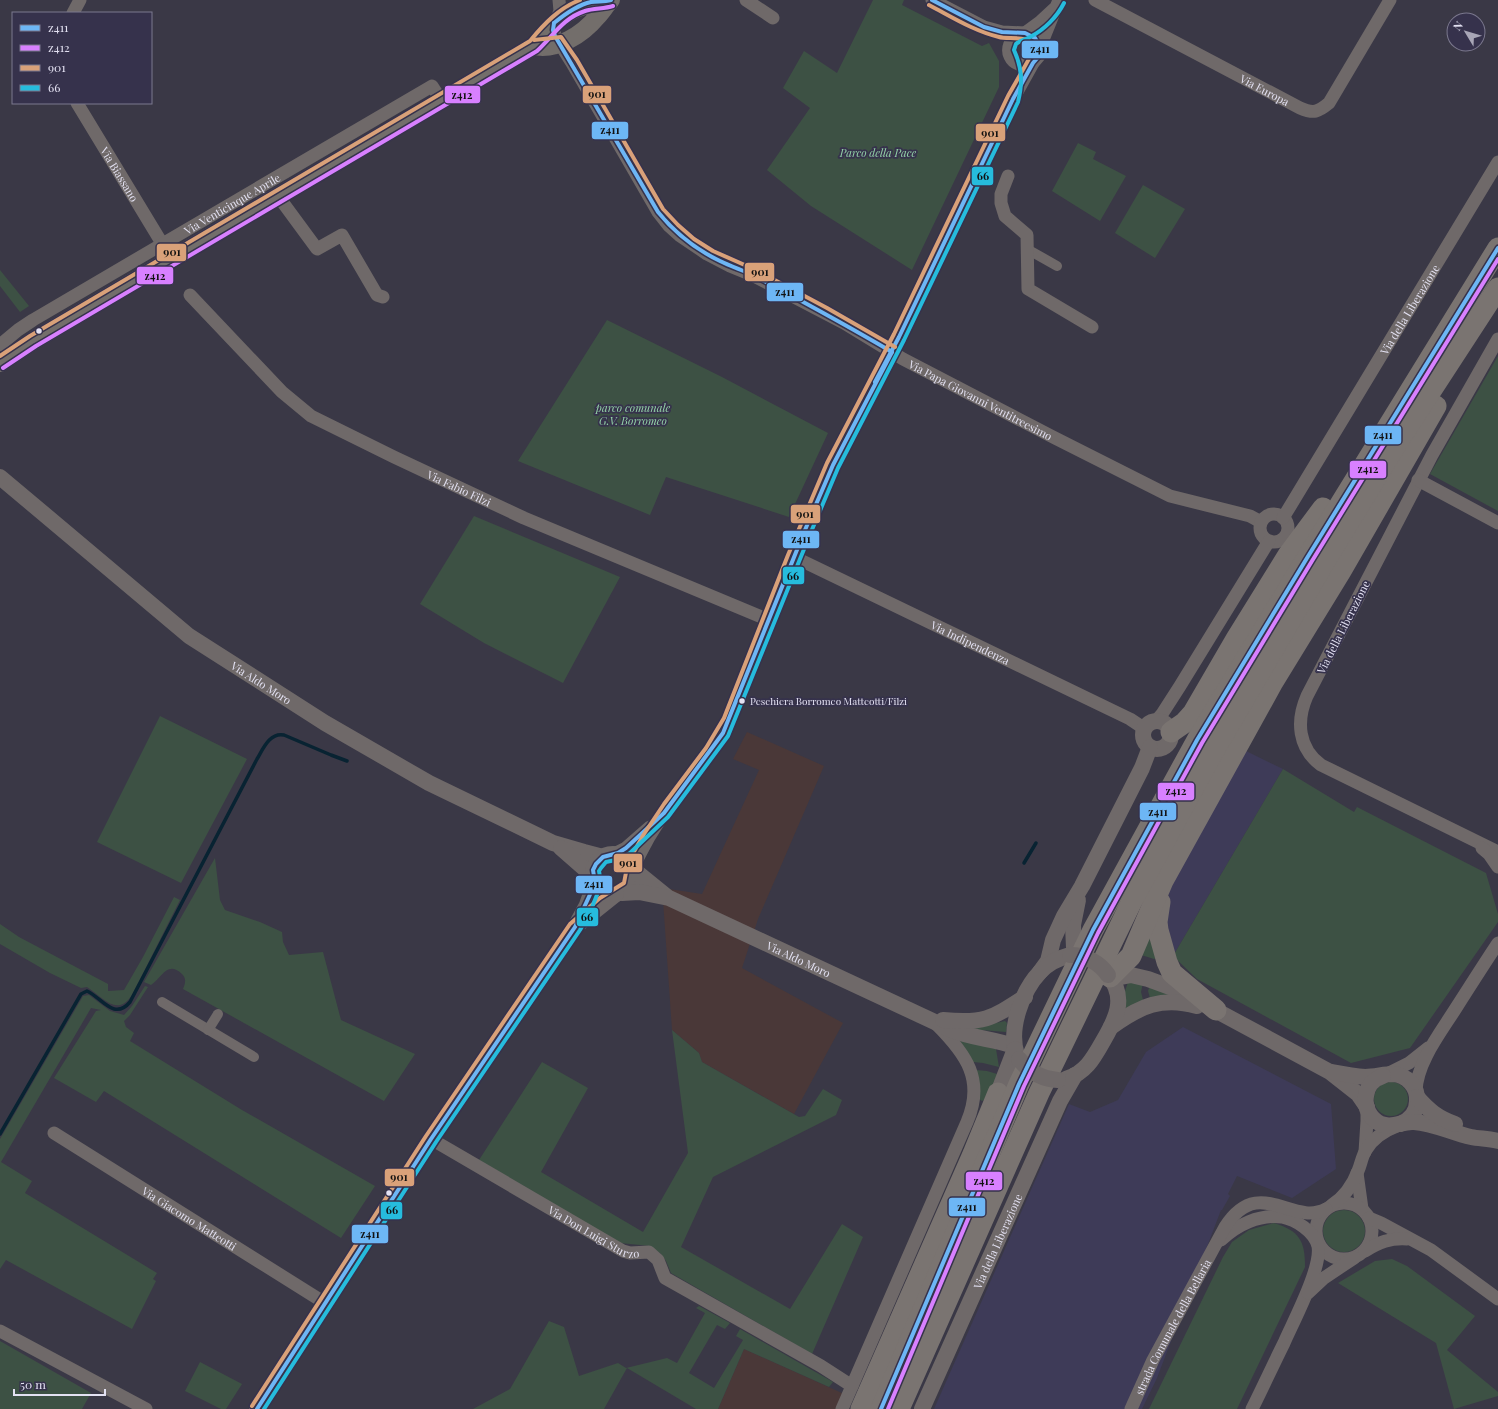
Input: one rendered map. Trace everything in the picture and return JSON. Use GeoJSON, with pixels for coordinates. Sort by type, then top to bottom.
{"type":"FeatureCollection","features":[{"type":"Feature","properties":{"kind":"highway"},"geometry":{"type":"LineString","coordinates":[[1158,734],[1184,723],[1193,713],[1236,639],[1288,555],[1317,517],[1451,308],[1498,242]]}},
{"type":"Feature","properties":{"kind":"highway"},"geometry":{"type":"LineString","coordinates":[[881,1409],[1019,1084],[1093,930],[1197,740],[1498,248]]}},
{"type":"Feature","properties":{"kind":"highway"},"geometry":{"type":"LineString","coordinates":[[899,1409],[1039,1093],[1132,901],[1212,754],[1324,563],[1398,440],[1498,288]]}},
{"type":"Feature","properties":{"kind":"highway"},"geometry":{"type":"LineString","coordinates":[[1110,977],[1131,956],[1163,881],[1273,682],[1341,571],[1498,299]]}},
{"type":"Feature","properties":{"kind":"highway"},"geometry":{"type":"LineString","coordinates":[[1163,881],[1157,922],[1161,944],[1167,962],[1172,973],[1216,1010]]}},
{"type":"Feature","properties":{"kind":"highway"},"geometry":{"type":"LineString","coordinates":[[861,1409],[973,1154],[998,1093]]}},
{"type":"Feature","properties":{"kind":"main road"},"geometry":{"type":"LineString","coordinates":[[534,46],[554,23],[581,2],[611,0]]}},
{"type":"Feature","properties":{"kind":"main road"},"geometry":{"type":"LineString","coordinates":[[534,46],[545,46],[559,43],[574,36],[594,20],[611,0]]}},
{"type":"Feature","properties":{"kind":"main road","name":"Via Venticinque Aprile"},"geometry":{"type":"LineString","coordinates":[[0,363],[33,341],[534,46]]}},
{"type":"Feature","properties":{"kind":"main road","name":"Via Venticinque Aprile"},"geometry":{"type":"LineString","coordinates":[[0,353],[33,341]]}},
{"type":"Feature","properties":{"kind":"street"},"geometry":{"type":"LineString","coordinates":[[74,12],[80,0]]}},
{"type":"Feature","properties":{"kind":"street"},"geometry":{"type":"LineString","coordinates":[[554,23],[560,11],[559,0]]}},
{"type":"Feature","properties":{"kind":"street"},"geometry":{"type":"LineString","coordinates":[[746,0],[773,18]]}},
{"type":"Feature","properties":{"kind":"street"},"geometry":{"type":"LineString","coordinates":[[932,0],[984,27],[999,39],[1011,56],[1023,66],[1033,63]]}},
{"type":"Feature","properties":{"kind":"street","name":"Via Europa"},"geometry":{"type":"LineString","coordinates":[[1095,0],[1286,101],[1310,112],[1320,110],[1329,103],[1390,0]]}},
{"type":"Feature","properties":{"kind":"street"},"geometry":{"type":"LineString","coordinates":[[581,2],[594,11],[594,20]]}},
{"type":"Feature","properties":{"kind":"street"},"geometry":{"type":"LineString","coordinates":[[1013,99],[1015,79],[1011,56],[1011,40],[1023,34],[1040,22],[1058,3]]}},
{"type":"Feature","properties":{"kind":"street"},"geometry":{"type":"LineString","coordinates":[[575,927],[631,884],[634,869],[649,837],[664,813],[723,733],[794,557],[846,438],[892,352],[1013,99],[1033,63],[1039,56],[1040,47],[1058,3]]}},
{"type":"Feature","properties":{"kind":"street","name":"Via Papa Giovanni Ventitreesimo"},"geometry":{"type":"LineString","coordinates":[[554,23],[553,33],[572,63],[658,212],[669,226],[688,242],[730,266],[752,275],[844,323],[892,352],[1053,437],[1170,496],[1250,516],[1261,522]]}},
{"type":"Feature","properties":{"kind":"street"},"geometry":{"type":"LineString","coordinates":[[984,27],[1002,32],[1023,34],[1035,38],[1040,47]]}},
{"type":"Feature","properties":{"kind":"street","name":"Via Venticinque Aprile"},"geometry":{"type":"LineString","coordinates":[[0,345],[33,320],[432,86],[441,100]]}},
{"type":"Feature","properties":{"kind":"street","name":"Via Biassano"},"geometry":{"type":"LineString","coordinates":[[79,104],[162,245]]}},
{"type":"Feature","properties":{"kind":"street","name":"Via della Liberazione"},"geometry":{"type":"LineString","coordinates":[[1283,518],[1498,162]]}},
{"type":"Feature","properties":{"kind":"street"},"geometry":{"type":"LineString","coordinates":[[1008,176],[1001,194],[1001,203],[1005,216],[1027,235],[1028,289],[1092,327]]}},
{"type":"Feature","properties":{"kind":"street"},"geometry":{"type":"LineString","coordinates":[[278,196],[317,249],[342,235],[377,295],[383,297]]}},
{"type":"Feature","properties":{"kind":"street"},"geometry":{"type":"LineString","coordinates":[[1027,249],[1057,266]]}},
{"type":"Feature","properties":{"kind":"street","name":"Via Fabio Filzi"},"geometry":{"type":"LineString","coordinates":[[190,295],[282,392],[312,416],[394,457],[524,518],[769,620]]}},
{"type":"Feature","properties":{"kind":"street","name":"Via della Liberazione"},"geometry":{"type":"LineString","coordinates":[[1498,340],[1418,480],[1307,696],[1300,718],[1304,744],[1309,754],[1321,765],[1498,852]]}},
{"type":"Feature","properties":{"kind":"street","name":"Via Aldo Moro"},"geometry":{"type":"LineString","coordinates":[[0,477],[189,636],[325,723],[429,783],[553,842],[584,852],[608,855]]}},
{"type":"Feature","properties":{"kind":"street"},"geometry":{"type":"LineString","coordinates":[[1418,480],[1498,523]]}},
{"type":"Feature","properties":{"kind":"street"},"geometry":{"type":"LineString","coordinates":[[1271,514],[1275,514],[1283,518],[1287,524],[1286,534],[1279,541],[1269,541],[1265,539],[1261,533],[1260,526],[1264,518],[1271,514]]}},
{"type":"Feature","properties":{"kind":"street"},"geometry":{"type":"LineString","coordinates":[[965,1127],[972,1117],[989,1105],[998,1093],[1016,1052],[1016,1019],[1024,997],[1048,961],[1053,940],[1064,916],[1082,886],[1142,768],[1180,686],[1269,541]]}},
{"type":"Feature","properties":{"kind":"street","name":"Via Indipendenza"},"geometry":{"type":"LineString","coordinates":[[794,557],[1130,719],[1158,734]]}},
{"type":"Feature","properties":{"kind":"street"},"geometry":{"type":"LineString","coordinates":[[257,1409],[431,1139],[575,927],[587,905],[594,879],[596,864],[608,855],[626,848],[634,842],[664,813]]}},
{"type":"Feature","properties":{"kind":"street","name":"Via Aldo Moro"},"geometry":{"type":"LineString","coordinates":[[553,842],[594,879]]}},
{"type":"Feature","properties":{"kind":"street","name":"Via della Liberazione"},"geometry":{"type":"LineString","coordinates":[[1475,842],[1489,854],[1498,867]]}},
{"type":"Feature","properties":{"kind":"street"},"geometry":{"type":"LineString","coordinates":[[608,855],[624,858],[634,869]]}},
{"type":"Feature","properties":{"kind":"street","name":"Via Aldo Moro"},"geometry":{"type":"LineString","coordinates":[[634,869],[668,898]]}},
{"type":"Feature","properties":{"kind":"street"},"geometry":{"type":"LineString","coordinates":[[594,879],[598,888],[603,892],[619,894]]}},
{"type":"Feature","properties":{"kind":"street"},"geometry":{"type":"LineString","coordinates":[[1075,953],[1073,925],[1082,886]]}},
{"type":"Feature","properties":{"kind":"street","name":"Via Aldo Moro"},"geometry":{"type":"LineString","coordinates":[[619,894],[639,892],[668,898],[960,1033],[997,1040],[1016,1052]]}},
{"type":"Feature","properties":{"kind":"street"},"geometry":{"type":"LineString","coordinates":[[1364,1152],[1378,1136],[1408,1120],[1414,1113],[1417,1106],[1416,1094],[1419,1071],[1435,1041],[1498,943]]}},
{"type":"Feature","properties":{"kind":"street"},"geometry":{"type":"LineString","coordinates":[[1016,1052],[1026,1068],[1048,1079],[1058,1080],[1076,1076],[1084,1070],[1093,1059],[1115,1019],[1118,1005],[1117,991],[1110,977],[1097,964],[1075,953]]}},
{"type":"Feature","properties":{"kind":"street"},"geometry":{"type":"LineString","coordinates":[[1040,972],[1052,963],[1075,953]]}},
{"type":"Feature","properties":{"kind":"street"},"geometry":{"type":"LineString","coordinates":[[1110,977],[1131,975],[1148,979],[1178,990],[1216,1010],[1330,1072],[1358,1094],[1371,1116],[1379,1123],[1389,1126],[1413,1122],[1471,1137],[1495,1140]]}},
{"type":"Feature","properties":{"kind":"street","name":"Via Aldo Moro"},"geometry":{"type":"LineString","coordinates":[[930,1019],[963,1022],[979,1021],[999,1014],[1024,997]]}},
{"type":"Feature","properties":{"kind":"street"},"geometry":{"type":"LineString","coordinates":[[162,1002],[254,1057]]}},
{"type":"Feature","properties":{"kind":"street"},"geometry":{"type":"LineString","coordinates":[[1111,1027],[1148,1005],[1159,1002],[1186,1003],[1216,1010]]}},
{"type":"Feature","properties":{"kind":"street"},"geometry":{"type":"LineString","coordinates":[[208,1030],[218,1014]]}},
{"type":"Feature","properties":{"kind":"street"},"geometry":{"type":"LineString","coordinates":[[842,1409],[965,1127],[973,1105],[974,1085],[972,1072],[966,1060],[957,1046],[930,1019]]}},
{"type":"Feature","properties":{"kind":"street"},"geometry":{"type":"LineString","coordinates":[[1357,1173],[1365,1213],[1372,1226],[1371,1238],[1368,1246],[1360,1254],[1348,1259],[1339,1259],[1329,1255],[1321,1247],[1316,1236],[1316,1226],[1320,1216],[1344,1194],[1357,1173],[1364,1152],[1367,1120],[1366,1100],[1368,1090],[1373,1082],[1413,1060],[1435,1041]]}},
{"type":"Feature","properties":{"kind":"street"},"geometry":{"type":"LineString","coordinates":[[1330,1072],[1365,1077],[1385,1075],[1397,1075],[1404,1077],[1412,1084],[1416,1094],[1427,1109],[1437,1116],[1495,1140]]}},
{"type":"Feature","properties":{"kind":"street","name":"Via della Liberazione"},"geometry":{"type":"LineString","coordinates":[[922,1409],[1060,1101],[1076,1076]]}},
{"type":"Feature","properties":{"kind":"street","name":"Via Giacomo Matteotti"},"geometry":{"type":"LineString","coordinates":[[54,1134],[326,1303]]}},
{"type":"Feature","properties":{"kind":"street","name":"Via Don Luigi Sturzo"},"geometry":{"type":"LineString","coordinates":[[431,1139],[623,1251],[630,1253],[649,1252],[658,1260],[665,1278],[814,1362],[852,1386]]}},
{"type":"Feature","properties":{"kind":"street","name":"strada Comunale della Bellaria"},"geometry":{"type":"LineString","coordinates":[[1131,1409],[1153,1360],[1231,1218],[1239,1211],[1253,1204],[1267,1203],[1306,1213],[1318,1212],[1327,1208]]}},
{"type":"Feature","properties":{"kind":"street"},"geometry":{"type":"LineString","coordinates":[[1327,1208],[1338,1203],[1354,1205],[1381,1223],[1443,1258],[1498,1299]]}},
{"type":"Feature","properties":{"kind":"street","name":"strada Comunale della Bellaria"},"geometry":{"type":"LineString","coordinates":[[1215,1247],[1225,1237],[1246,1223],[1255,1219],[1269,1217],[1283,1218],[1296,1222],[1314,1238],[1318,1250],[1307,1295]]}},
{"type":"Feature","properties":{"kind":"street"},"geometry":{"type":"LineString","coordinates":[[1252,1409],[1307,1295],[1324,1278],[1378,1243],[1388,1239],[1410,1240]]}},
{"type":"Feature","properties":{"kind":"street"},"geometry":{"type":"LineString","coordinates":[[0,1331],[146,1409]]}},
{"type":"Feature","properties":{"kind":"shaded area"},"geometry":{"type":"Polygon","coordinates":[[[747,732],[824,766],[758,919],[742,968],[843,1023],[794,1114],[702,1062],[699,1053],[672,1030],[663,900],[669,889],[702,894],[759,770],[733,759],[747,732]]]}},
{"type":"Feature","properties":{"kind":"shaded area"},"geometry":{"type":"Polygon","coordinates":[[[1242,749],[1283,769],[1173,956],[1164,928],[1170,881],[1242,749]]]}},
{"type":"Feature","properties":{"kind":"shaded area"},"geometry":{"type":"Polygon","coordinates":[[[1183,1027],[1331,1104],[1336,1169],[1292,1198],[1237,1176],[1228,1194],[1230,1196],[1221,1210],[1157,1378],[1142,1409],[934,1409],[1069,1104],[1090,1112],[1118,1100],[1146,1052],[1183,1027]]]}},
{"type":"Feature","properties":{"kind":"shaded area"},"geometry":{"type":"Polygon","coordinates":[[[744,1349],[853,1398],[848,1409],[718,1409],[744,1349]]]}},
{"type":"Feature","properties":{"kind":"green space","name":"Parco della Pace"},"geometry":{"type":"Polygon","coordinates":[[[873,0],[904,0],[902,5],[982,46],[989,43],[999,61],[999,87],[912,270],[811,206],[767,170],[810,108],[783,88],[804,51],[837,73],[873,0]]]}},
{"type":"Feature","properties":{"kind":"green space"},"geometry":{"type":"Polygon","coordinates":[[[1078,143],[1096,152],[1093,159],[1126,176],[1100,221],[1052,191],[1078,143]]]}},
{"type":"Feature","properties":{"kind":"green space"},"geometry":{"type":"Polygon","coordinates":[[[1143,185],[1185,209],[1155,258],[1115,233],[1143,185]]]}},
{"type":"Feature","properties":{"kind":"green space"},"geometry":{"type":"Polygon","coordinates":[[[0,270],[29,306],[20,312],[0,286],[0,270]]]}},
{"type":"Feature","properties":{"kind":"green space","name":"parco comunale G.V. Borromeo"},"geometry":{"type":"Polygon","coordinates":[[[607,320],[722,377],[828,433],[789,517],[666,477],[650,515],[518,461],[607,320]]]}},
{"type":"Feature","properties":{"kind":"green space"},"geometry":{"type":"Polygon","coordinates":[[[1498,356],[1498,511],[1430,474],[1498,356]]]}},
{"type":"Feature","properties":{"kind":"green space"},"geometry":{"type":"Polygon","coordinates":[[[474,516],[620,577],[563,683],[484,643],[420,604],[474,516]]]}},
{"type":"Feature","properties":{"kind":"green space"},"geometry":{"type":"Polygon","coordinates":[[[160,716],[247,759],[181,883],[97,842],[160,716]]]}},
{"type":"Feature","properties":{"kind":"green space"},"geometry":{"type":"Polygon","coordinates":[[[1283,769],[1354,812],[1357,807],[1486,873],[1498,914],[1498,922],[1410,1048],[1351,1063],[1197,979],[1173,956],[1283,769]]]}},
{"type":"Feature","properties":{"kind":"green space"},"geometry":{"type":"Polygon","coordinates":[[[215,858],[220,900],[225,910],[260,922],[282,932],[283,942],[289,955],[323,952],[341,1020],[415,1054],[384,1101],[183,989],[185,978],[177,970],[168,969],[151,985],[144,982],[215,858]]]}},
{"type":"Feature","properties":{"kind":"green space"},"geometry":{"type":"Polygon","coordinates":[[[174,897],[180,900],[132,995],[121,1005],[110,1003],[87,987],[81,988],[50,973],[0,944],[0,924],[19,937],[108,984],[108,991],[124,990],[174,897]]]}},
{"type":"Feature","properties":{"kind":"green space"},"geometry":{"type":"Polygon","coordinates":[[[1149,926],[1157,958],[1154,959],[1138,954],[1149,926]]]}},
{"type":"Feature","properties":{"kind":"green space"},"geometry":{"type":"Polygon","coordinates":[[[1129,979],[1143,983],[1141,992],[1143,1000],[1122,1014],[1124,994],[1129,979]]]}},
{"type":"Feature","properties":{"kind":"green space"},"geometry":{"type":"Polygon","coordinates":[[[1150,985],[1172,995],[1150,998],[1148,991],[1150,985]]]}},
{"type":"Feature","properties":{"kind":"green space"},"geometry":{"type":"Polygon","coordinates":[[[145,986],[148,987],[130,1015],[124,1021],[126,1027],[134,1033],[130,1041],[242,1110],[375,1186],[341,1238],[104,1091],[96,1102],[54,1078],[96,1011],[101,1010],[91,1008],[1,1162],[32,1181],[25,1193],[157,1273],[153,1279],[156,1281],[132,1329],[6,1260],[0,1269],[0,1139],[83,996],[89,995],[110,1011],[124,1015],[132,1006],[145,986]]]}},
{"type":"Feature","properties":{"kind":"green space"},"geometry":{"type":"Polygon","coordinates":[[[1005,1021],[1007,1023],[1006,1032],[969,1029],[1005,1021]]]}},
{"type":"Feature","properties":{"kind":"green space"},"geometry":{"type":"Polygon","coordinates":[[[672,1030],[699,1053],[702,1062],[799,1117],[805,1116],[823,1089],[842,1100],[836,1115],[713,1177],[681,1247],[790,1309],[842,1224],[863,1237],[812,1354],[671,1273],[666,1261],[660,1253],[650,1246],[620,1243],[479,1160],[542,1062],[588,1088],[541,1172],[643,1232],[688,1153],[672,1030]]]}},
{"type":"Feature","properties":{"kind":"green space"},"geometry":{"type":"Polygon","coordinates":[[[958,1038],[996,1049],[999,1067],[973,1062],[958,1038]]]}},
{"type":"Feature","properties":{"kind":"green space"},"geometry":{"type":"Polygon","coordinates":[[[976,1070],[997,1074],[995,1081],[982,1101],[979,1099],[976,1070]]]}},
{"type":"Feature","properties":{"kind":"green space"},"geometry":{"type":"Polygon","coordinates":[[[1388,1082],[1394,1082],[1398,1083],[1405,1089],[1408,1099],[1407,1106],[1401,1113],[1394,1116],[1388,1116],[1384,1115],[1377,1109],[1374,1102],[1374,1096],[1375,1092],[1381,1085],[1388,1082]]]}},
{"type":"Feature","properties":{"kind":"green space"},"geometry":{"type":"Polygon","coordinates":[[[1340,1210],[1348,1210],[1356,1213],[1362,1219],[1365,1231],[1362,1243],[1356,1249],[1348,1252],[1340,1252],[1332,1249],[1326,1243],[1323,1235],[1323,1227],[1326,1219],[1332,1213],[1340,1210]]]}},
{"type":"Feature","properties":{"kind":"green space"},"geometry":{"type":"Polygon","coordinates":[[[1274,1223],[1289,1229],[1299,1238],[1304,1250],[1305,1267],[1237,1409],[1149,1409],[1223,1257],[1232,1242],[1249,1230],[1274,1223]]]}},
{"type":"Feature","properties":{"kind":"green space"},"geometry":{"type":"Polygon","coordinates":[[[1392,1259],[1407,1266],[1475,1316],[1447,1350],[1498,1392],[1498,1396],[1454,1409],[1436,1343],[1338,1283],[1375,1261],[1392,1259]]]}},
{"type":"Feature","properties":{"kind":"green space"},"geometry":{"type":"Polygon","coordinates":[[[699,1306],[730,1323],[725,1329],[717,1325],[689,1373],[714,1388],[743,1340],[736,1336],[740,1329],[833,1382],[829,1387],[744,1349],[718,1409],[696,1409],[627,1368],[604,1409],[473,1409],[510,1389],[549,1321],[564,1327],[579,1376],[618,1363],[626,1368],[667,1358],[677,1363],[705,1313],[696,1308],[699,1306]]]}},
{"type":"Feature","properties":{"kind":"green space"},"geometry":{"type":"Polygon","coordinates":[[[0,1341],[91,1393],[82,1409],[0,1409],[0,1341]]]}},
{"type":"Feature","properties":{"kind":"green space"},"geometry":{"type":"Polygon","coordinates":[[[200,1362],[242,1384],[226,1409],[221,1409],[185,1391],[200,1362]]]}},
{"type":"Feature","properties":{"kind":"waterway"},"geometry":{"type":"LineString","coordinates":[[0,1134],[81,994],[87,991],[113,1009],[124,1007],[130,1002],[264,746],[275,736],[284,735],[347,761]]}},
{"type":"Feature","properties":{"kind":"waterway"},"geometry":{"type":"LineString","coordinates":[[1024,863],[1036,843]]}},
{"type":"Feature","properties":{"kind":"transit line","name":"901"},"geometry":{"type":"LineString","coordinates":[[0,356],[30,336],[530,41],[552,17],[565,7],[580,0]]}},
{"type":"Feature","properties":{"kind":"transit line","name":"z411"},"geometry":{"type":"LineString","coordinates":[[554,23],[581,5],[591,2],[611,0]]}},
{"type":"Feature","properties":{"kind":"transit line","name":"z411"},"geometry":{"type":"LineString","coordinates":[[875,382],[899,337],[1013,99],[1033,63],[1039,56],[1040,47],[1035,38],[1025,33],[1002,32],[984,27],[932,0]]}},
{"type":"Feature","properties":{"kind":"transit line","name":"66"},"geometry":{"type":"LineString","coordinates":[[264,1409],[436,1142],[580,930],[590,912],[599,890],[601,883],[599,871],[601,868],[606,862],[620,859],[630,853],[668,817],[728,736],[838,468],[904,340],[1018,102],[1021,88],[1021,75],[1019,63],[1014,50],[1016,44],[1045,27],[1058,13],[1064,3]]}},
{"type":"Feature","properties":{"kind":"transit line","name":"901"},"geometry":{"type":"LineString","coordinates":[[252,1406],[426,1136],[570,924],[600,898],[624,883],[628,862],[644,834],[664,804],[706,748],[724,718],[788,555],[827,463],[894,334],[1008,96],[1034,48],[1029,41],[1019,38],[1003,38],[981,31],[929,5]]}},
{"type":"Feature","properties":{"kind":"transit line","name":"z412"},"geometry":{"type":"LineString","coordinates":[[3,368],[36,346],[537,51],[570,18],[592,9],[613,6]]}},
{"type":"Feature","properties":{"kind":"transit line","name":"z411"},"geometry":{"type":"LineString","coordinates":[[554,23],[553,30],[555,36],[658,212],[671,227],[694,246],[711,256],[753,275],[892,352]]}},
{"type":"Feature","properties":{"kind":"transit line","name":"901"},"geometry":{"type":"LineString","coordinates":[[534,40],[561,37],[577,60],[663,209],[694,239],[713,251],[756,270],[827,308],[895,347]]}},
{"type":"Feature","properties":{"kind":"transit line","name":"z411"},"geometry":{"type":"LineString","coordinates":[[881,1409],[1019,1084],[1093,930],[1197,740],[1498,248]]}},
{"type":"Feature","properties":{"kind":"transit line","name":"z412"},"geometry":{"type":"LineString","coordinates":[[888,1409],[1024,1086],[1098,933],[1202,743],[1498,259]]}},
{"type":"Feature","properties":{"kind":"transit line","name":"z411"},"geometry":{"type":"LineString","coordinates":[[257,1409],[431,1139],[575,927],[593,888],[595,882],[593,870],[596,864],[603,857],[618,853],[626,848],[664,813],[723,733],[805,530],[833,465],[892,352]]}},
{"type":"Feature","properties":{"kind":"place","name":"Peschiera Borromeo Matteotti/Filzi"},"geometry":{"type":"Point","coordinates":[742,701]}}]}
